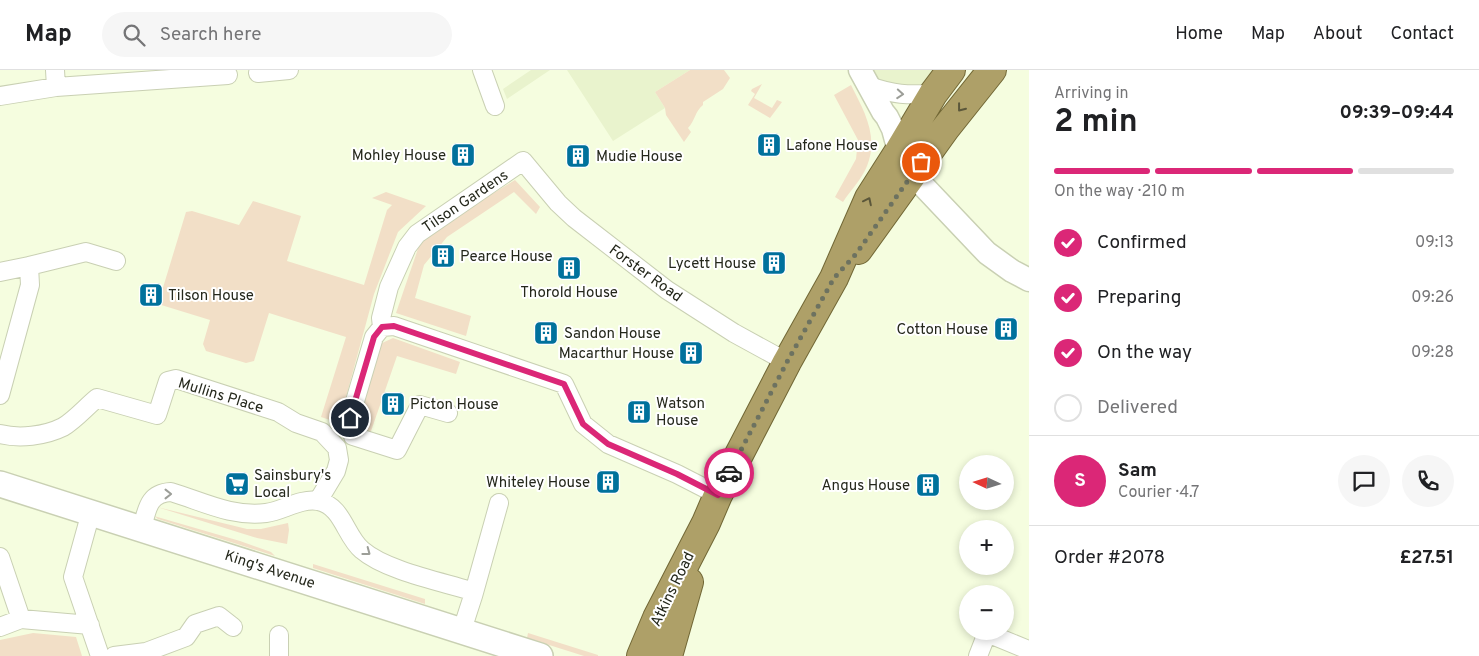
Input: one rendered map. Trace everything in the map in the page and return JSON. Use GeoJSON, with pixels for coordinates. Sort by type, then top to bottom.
{"type":"FeatureCollection","features":[{"type":"Feature","properties":{"kind":"highway"},"geometry":{"type":"LineString","coordinates":[[901,162],[932,94],[951,70]]}},
{"type":"Feature","properties":{"kind":"highway"},"geometry":{"type":"LineString","coordinates":[[901,162],[945,129],[992,70]]}},
{"type":"Feature","properties":{"kind":"highway","name":"Atkins Road"},"geometry":{"type":"LineString","coordinates":[[641,656],[656,618],[706,523],[718,495],[787,362],[834,278],[869,198],[901,162]]}},
{"type":"Feature","properties":{"kind":"highway","name":"Atkins Road"},"geometry":{"type":"LineString","coordinates":[[668,656],[706,523]]}},
{"type":"Feature","properties":{"kind":"main road","name":"King's Avenue"},"geometry":{"type":"LineString","coordinates":[[0,484],[540,656]]}},
{"type":"Feature","properties":{"kind":"street"},"geometry":{"type":"LineString","coordinates":[[258,72],[289,70]]}},
{"type":"Feature","properties":{"kind":"street"},"geometry":{"type":"LineString","coordinates":[[482,70],[496,106]]}},
{"type":"Feature","properties":{"kind":"street"},"geometry":{"type":"LineString","coordinates":[[0,96],[56,79],[228,75]]}},
{"type":"Feature","properties":{"kind":"street"},"geometry":{"type":"LineString","coordinates":[[865,78],[889,93],[932,94]]}},
{"type":"Feature","properties":{"kind":"street"},"geometry":{"type":"LineString","coordinates":[[865,78],[883,112],[888,116],[901,162],[987,253],[1012,271],[1029,280]]}},
{"type":"Feature","properties":{"kind":"street","name":"Tilson Gardens"},"geometry":{"type":"LineString","coordinates":[[448,413],[420,405],[397,450],[353,436],[350,418],[374,337],[382,327],[381,318],[389,287],[407,247],[417,234],[523,161]]}},
{"type":"Feature","properties":{"kind":"street","name":"Forster Road"},"geometry":{"type":"LineString","coordinates":[[523,161],[574,218],[667,290],[734,333],[787,362]]}},
{"type":"Feature","properties":{"kind":"street"},"geometry":{"type":"LineString","coordinates":[[0,272],[86,252],[116,261]]}},
{"type":"Feature","properties":{"kind":"street"},"geometry":{"type":"LineString","coordinates":[[0,395],[30,285],[29,266]]}},
{"type":"Feature","properties":{"kind":"street"},"geometry":{"type":"LineString","coordinates":[[382,327],[394,326],[564,384],[583,424],[608,444],[677,474],[718,495]]}},
{"type":"Feature","properties":{"kind":"street","name":"Mullins Place"},"geometry":{"type":"LineString","coordinates":[[0,434],[18,436],[40,434],[63,426],[97,398],[157,415],[168,381],[176,379],[278,412],[296,423],[322,432],[337,448],[339,460],[336,471],[318,501]]}},
{"type":"Feature","properties":{"kind":"street"},"geometry":{"type":"LineString","coordinates":[[142,528],[150,502],[162,493],[171,492],[230,512],[267,513],[304,502],[318,501],[330,506],[338,514],[361,550],[382,564],[468,590],[474,596]]}},
{"type":"Feature","properties":{"kind":"street"},"geometry":{"type":"LineString","coordinates":[[462,630],[474,596],[499,503]]}},
{"type":"Feature","properties":{"kind":"street"},"geometry":{"type":"LineString","coordinates":[[91,512],[73,577],[100,656]]}},
{"type":"Feature","properties":{"kind":"street"},"geometry":{"type":"LineString","coordinates":[[0,557],[21,619]]}},
{"type":"Feature","properties":{"kind":"street"},"geometry":{"type":"LineString","coordinates":[[114,656],[146,652],[186,637],[195,624],[219,616],[233,627]]}},
{"type":"Feature","properties":{"kind":"street"},"geometry":{"type":"LineString","coordinates":[[0,626],[21,619],[90,625]]}},
{"type":"Feature","properties":{"kind":"street"},"geometry":{"type":"LineString","coordinates":[[978,656],[987,633],[1026,649]]}},
{"type":"Feature","properties":{"kind":"street"},"geometry":{"type":"LineString","coordinates":[[279,636],[279,656]]}},
{"type":"Feature","properties":{"kind":"shaded area"},"geometry":{"type":"Polygon","coordinates":[[[531,70],[550,70],[507,99],[503,89],[531,70]]]}},
{"type":"Feature","properties":{"kind":"shaded area"},"geometry":{"type":"Polygon","coordinates":[[[567,70],[690,70],[655,92],[665,108],[613,141],[567,70]]]}},
{"type":"Feature","properties":{"kind":"shaded area"},"geometry":{"type":"Polygon","coordinates":[[[690,70],[724,70],[730,78],[723,89],[703,102],[688,128],[691,132],[684,142],[666,115],[665,108],[655,92],[690,70]]]}},
{"type":"Feature","properties":{"kind":"shaded area"},"geometry":{"type":"Polygon","coordinates":[[[861,70],[934,70],[923,84],[869,86],[861,70]]]}},
{"type":"Feature","properties":{"kind":"shaded area"},"geometry":{"type":"Polygon","coordinates":[[[762,84],[754,98],[772,108],[777,100],[782,102],[770,118],[748,105],[755,94],[751,91],[752,89],[762,84]]]}},
{"type":"Feature","properties":{"kind":"shaded area"},"geometry":{"type":"Polygon","coordinates":[[[851,85],[865,114],[871,134],[871,144],[865,171],[843,202],[835,197],[856,159],[858,140],[834,95],[851,85]]]}},
{"type":"Feature","properties":{"kind":"shaded area"},"geometry":{"type":"Polygon","coordinates":[[[515,180],[540,207],[536,214],[514,192],[447,237],[424,265],[415,298],[471,316],[466,336],[396,313],[422,237],[515,180]]]}},
{"type":"Feature","properties":{"kind":"shaded area"},"geometry":{"type":"Polygon","coordinates":[[[386,192],[426,206],[398,232],[374,294],[339,423],[321,417],[346,337],[269,313],[254,361],[246,363],[206,351],[203,344],[210,320],[158,304],[186,212],[192,211],[239,225],[253,201],[301,216],[287,261],[364,285],[387,210],[392,205],[372,198],[386,192]]]}},
{"type":"Feature","properties":{"kind":"shaded area"},"geometry":{"type":"Polygon","coordinates":[[[393,338],[460,362],[456,374],[397,356],[370,434],[362,430],[357,421],[380,344],[393,338]]]}},
{"type":"Feature","properties":{"kind":"shaded area"},"geometry":{"type":"Polygon","coordinates":[[[157,507],[247,529],[261,529],[288,523],[287,544],[257,538],[157,507]]]}},
{"type":"Feature","properties":{"kind":"shaded area"},"geometry":{"type":"Polygon","coordinates":[[[154,516],[240,541],[271,552],[275,556],[158,519],[154,516]]]}},
{"type":"Feature","properties":{"kind":"shaded area"},"geometry":{"type":"Polygon","coordinates":[[[313,564],[425,599],[425,604],[313,568],[313,564]]]}},
{"type":"Feature","properties":{"kind":"shaded area"},"geometry":{"type":"Polygon","coordinates":[[[33,633],[76,637],[82,656],[0,656],[0,640],[33,633]]]}},
{"type":"Feature","properties":{"kind":"shaded area"},"geometry":{"type":"Polygon","coordinates":[[[528,633],[598,656],[584,656],[527,638],[528,633]]]}},
{"type":"Feature","properties":{"kind":"way so far"},"geometry":{"type":"LineString","coordinates":[[729,473],[787,362],[834,278],[856,254],[921,162]]}},
{"type":"Feature","properties":{"kind":"place","name":"Lafone House"},"geometry":{"type":"Point","coordinates":[769,145]}},
{"type":"Feature","properties":{"kind":"place","name":"Mohley House"},"geometry":{"type":"Point","coordinates":[463,155]}},
{"type":"Feature","properties":{"kind":"place","name":"Mudie House"},"geometry":{"type":"Point","coordinates":[578,156]}},
{"type":"Feature","properties":{"kind":"place","name":"Pearce House"},"geometry":{"type":"Point","coordinates":[443,256]}},
{"type":"Feature","properties":{"kind":"place","name":"Lycett House"},"geometry":{"type":"Point","coordinates":[774,263]}},
{"type":"Feature","properties":{"kind":"place","name":"Thorold House"},"geometry":{"type":"Point","coordinates":[569,268]}},
{"type":"Feature","properties":{"kind":"place","name":"Tilson House"},"geometry":{"type":"Point","coordinates":[151,295]}},
{"type":"Feature","properties":{"kind":"place","name":"Cotton House"},"geometry":{"type":"Point","coordinates":[1006,329]}},
{"type":"Feature","properties":{"kind":"place","name":"Sandon House"},"geometry":{"type":"Point","coordinates":[546,333]}},
{"type":"Feature","properties":{"kind":"place","name":"Macarthur House"},"geometry":{"type":"Point","coordinates":[691,353]}},
{"type":"Feature","properties":{"kind":"place","name":"Picton House"},"geometry":{"type":"Point","coordinates":[393,404]}},
{"type":"Feature","properties":{"kind":"place","name":"Watson House"},"geometry":{"type":"Point","coordinates":[639,412]}},
{"type":"Feature","properties":{"kind":"place","name":"Whiteley House"},"geometry":{"type":"Point","coordinates":[608,482]}},
{"type":"Feature","properties":{"kind":"place","name":"Sainsbury's Local"},"geometry":{"type":"Point","coordinates":[237,484]}},
{"type":"Feature","properties":{"kind":"place","name":"Angus House"},"geometry":{"type":"Point","coordinates":[928,485]}},
{"type":"Feature","properties":{"kind":"route"},"geometry":{"type":"LineString","coordinates":[[350,418],[374,337],[382,327],[394,326],[564,384],[583,424],[608,444],[677,474],[718,495],[729,473]]}}]}
